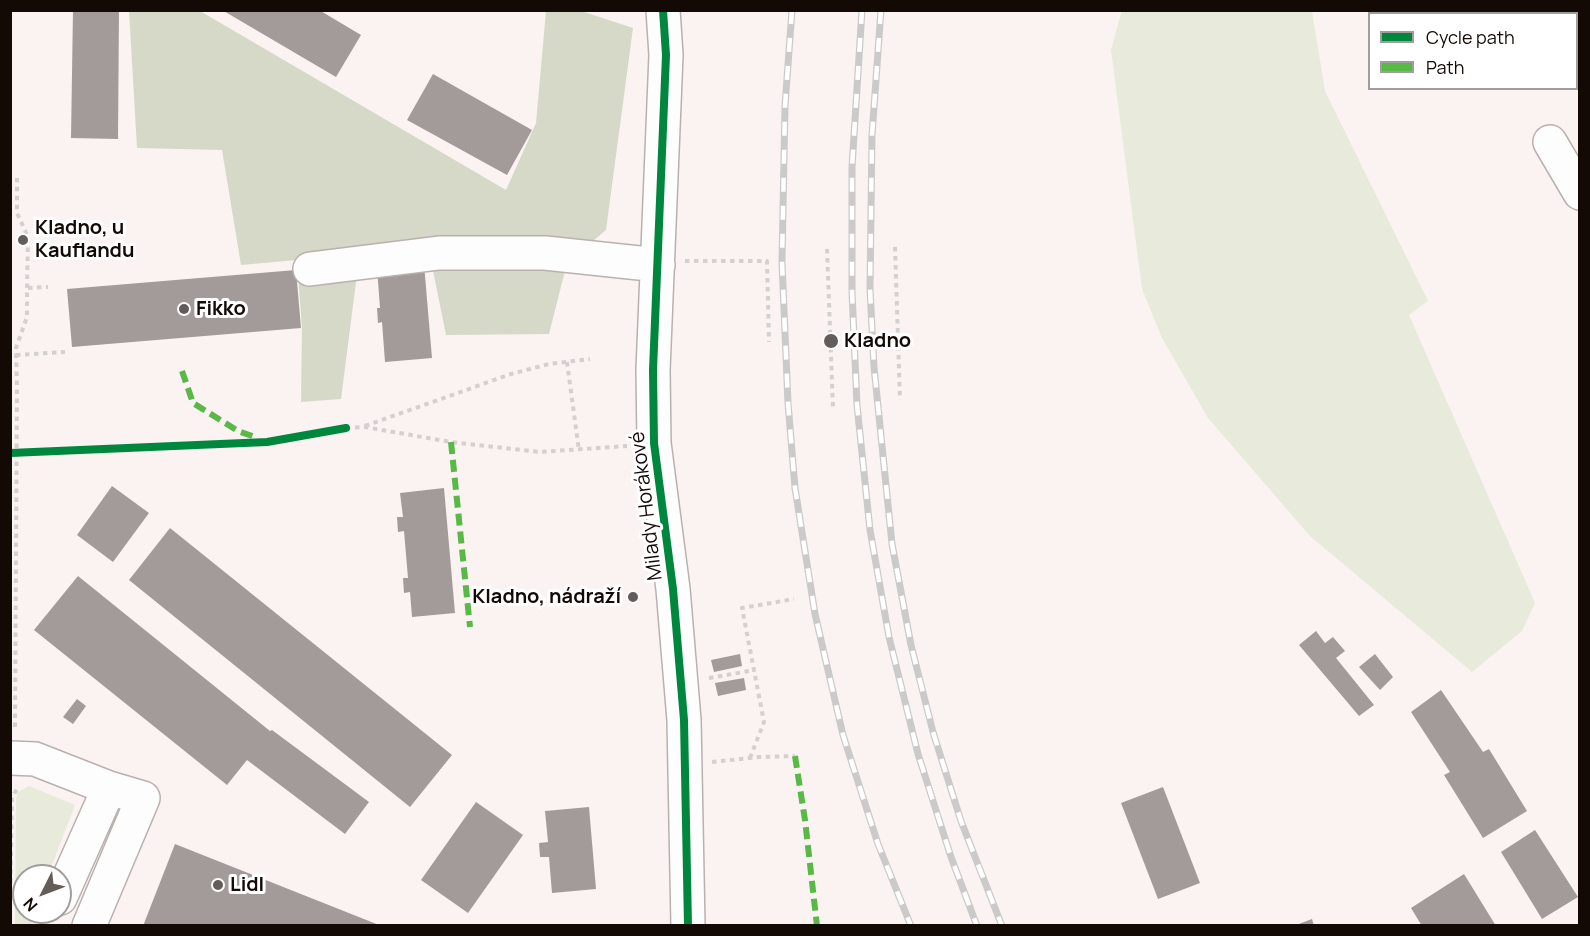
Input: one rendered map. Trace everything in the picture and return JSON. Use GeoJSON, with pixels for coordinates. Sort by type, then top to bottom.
{"type":"FeatureCollection","features":[{"type":"Feature","properties":{"kind":"street","name":"Milady Horákové"},"geometry":{"type":"LineString","coordinates":[[668,16],[666,55],[670,263],[653,370],[654,443],[673,589],[684,720],[688,926]]}},
{"type":"Feature","properties":{"kind":"street"},"geometry":{"type":"LineString","coordinates":[[1550,142],[1580,193]]}},
{"type":"Feature","properties":{"kind":"street"},"geometry":{"type":"LineString","coordinates":[[310,269],[439,253],[545,253],[670,263]]}},
{"type":"Feature","properties":{"kind":"street"},"geometry":{"type":"LineString","coordinates":[[16,757],[35,759],[109,788],[142,798],[89,926]]}},
{"type":"Feature","properties":{"kind":"street"},"geometry":{"type":"LineString","coordinates":[[72,871],[109,788]]}},
{"type":"Feature","properties":{"kind":"path"},"geometry":{"type":"LineString","coordinates":[[10,910],[12,798],[15,789],[16,757],[13,453],[16,348],[27,317],[28,237],[17,213],[17,178]]}},
{"type":"Feature","properties":{"kind":"path"},"geometry":{"type":"LineString","coordinates":[[895,247],[900,400]]}},
{"type":"Feature","properties":{"kind":"path"},"geometry":{"type":"LineString","coordinates":[[827,249],[833,408]]}},
{"type":"Feature","properties":{"kind":"path"},"geometry":{"type":"LineString","coordinates":[[670,263],[767,261],[769,342]]}},
{"type":"Feature","properties":{"kind":"path"},"geometry":{"type":"LineString","coordinates":[[27,288],[48,287]]}},
{"type":"Feature","properties":{"kind":"path"},"geometry":{"type":"LineString","coordinates":[[16,355],[65,352]]}},
{"type":"Feature","properties":{"kind":"path"},"geometry":{"type":"LineString","coordinates":[[365,427],[510,374],[549,364],[590,359]]}},
{"type":"Feature","properties":{"kind":"path"},"geometry":{"type":"LineString","coordinates":[[335,430],[365,427],[451,442],[540,452],[579,451],[567,362]]}},
{"type":"Feature","properties":{"kind":"path"},"geometry":{"type":"LineString","coordinates":[[13,453],[28,452]]}},
{"type":"Feature","properties":{"kind":"path"},"geometry":{"type":"LineString","coordinates":[[750,758],[764,723],[742,608],[794,599]]}},
{"type":"Feature","properties":{"kind":"path"},"geometry":{"type":"LineString","coordinates":[[701,680],[755,670]]}},
{"type":"Feature","properties":{"kind":"path"},"geometry":{"type":"LineString","coordinates":[[709,762],[795,756]]}},
{"type":"Feature","properties":{"kind":"shaded area"},"geometry":{"type":"Polygon","coordinates":[[[1122,10],[1312,11],[1325,91],[1428,301],[1409,315],[1535,603],[1522,631],[1472,672],[1310,536],[1208,418],[1162,338],[1142,289],[1111,50],[1122,10]]]}},
{"type":"Feature","properties":{"kind":"shaded area"},"geometry":{"type":"Polygon","coordinates":[[[29,786],[75,805],[53,864],[15,864],[18,792],[29,786]]]}},
{"type":"Feature","properties":{"kind":"green space"},"geometry":{"type":"Polygon","coordinates":[[[129,11],[200,11],[506,190],[536,123],[546,11],[581,11],[633,28],[606,230],[567,263],[549,334],[446,335],[430,256],[359,259],[341,399],[301,402],[302,328],[297,260],[241,265],[222,150],[137,148],[129,11]]]}},
{"type":"Feature","properties":{"kind":"building"},"geometry":{"type":"Polygon","coordinates":[[[73,10],[119,10],[118,139],[71,138],[73,10]]]}},
{"type":"Feature","properties":{"kind":"building"},"geometry":{"type":"Polygon","coordinates":[[[222,10],[319,10],[361,35],[336,77],[222,10]]]}},
{"type":"Feature","properties":{"kind":"building"},"geometry":{"type":"Polygon","coordinates":[[[433,74],[532,130],[507,175],[407,120],[433,74]]]}},
{"type":"Feature","properties":{"kind":"building"},"geometry":{"type":"Polygon","coordinates":[[[424,264],[432,358],[385,362],[382,322],[378,323],[377,308],[380,308],[377,268],[424,264]]]}},
{"type":"Feature","properties":{"kind":"building","name":"Fikko"},"geometry":{"type":"Polygon","coordinates":[[[296,270],[301,328],[72,347],[67,289],[296,270]]]}},
{"type":"Feature","properties":{"kind":"building"},"geometry":{"type":"Polygon","coordinates":[[[112,486],[149,513],[113,562],[77,535],[112,486]]]}},
{"type":"Feature","properties":{"kind":"building"},"geometry":{"type":"Polygon","coordinates":[[[444,488],[455,613],[412,617],[410,592],[404,593],[403,578],[408,578],[404,531],[398,532],[397,517],[403,517],[400,493],[444,488]]]}},
{"type":"Feature","properties":{"kind":"building"},"geometry":{"type":"Polygon","coordinates":[[[170,528],[452,755],[410,807],[129,580],[170,528]]]}},
{"type":"Feature","properties":{"kind":"building"},"geometry":{"type":"Polygon","coordinates":[[[78,576],[270,731],[272,730],[369,802],[345,834],[247,760],[227,785],[34,630],[78,576]]]}},
{"type":"Feature","properties":{"kind":"building"},"geometry":{"type":"Polygon","coordinates":[[[1316,631],[1325,643],[1333,637],[1345,651],[1336,658],[1374,705],[1359,716],[1299,645],[1316,631]]]}},
{"type":"Feature","properties":{"kind":"building"},"geometry":{"type":"Polygon","coordinates":[[[740,654],[742,666],[714,672],[711,660],[740,654]]]}},
{"type":"Feature","properties":{"kind":"building"},"geometry":{"type":"Polygon","coordinates":[[[1375,654],[1393,677],[1380,690],[1359,667],[1375,654]]]}},
{"type":"Feature","properties":{"kind":"building"},"geometry":{"type":"Polygon","coordinates":[[[744,678],[746,690],[718,696],[715,683],[744,678]]]}},
{"type":"Feature","properties":{"kind":"building"},"geometry":{"type":"Polygon","coordinates":[[[1441,690],[1483,752],[1489,749],[1527,811],[1483,838],[1444,775],[1450,772],[1411,712],[1441,690]]]}},
{"type":"Feature","properties":{"kind":"building"},"geometry":{"type":"Polygon","coordinates":[[[77,699],[86,706],[73,724],[63,717],[77,699]]]}},
{"type":"Feature","properties":{"kind":"building"},"geometry":{"type":"Polygon","coordinates":[[[1163,787],[1200,883],[1158,899],[1121,803],[1163,787]]]}},
{"type":"Feature","properties":{"kind":"building"},"geometry":{"type":"Polygon","coordinates":[[[476,802],[523,835],[468,913],[421,880],[476,802]]]}},
{"type":"Feature","properties":{"kind":"building"},"geometry":{"type":"Polygon","coordinates":[[[589,807],[596,889],[552,893],[549,857],[540,857],[539,843],[548,842],[545,811],[589,807]]]}},
{"type":"Feature","properties":{"kind":"building"},"geometry":{"type":"Polygon","coordinates":[[[1535,830],[1578,897],[1542,919],[1501,852],[1535,830]]]}},
{"type":"Feature","properties":{"kind":"building","name":"Lidl"},"geometry":{"type":"Polygon","coordinates":[[[175,844],[379,925],[379,926],[143,926],[175,844]]]}},
{"type":"Feature","properties":{"kind":"building"},"geometry":{"type":"Polygon","coordinates":[[[1464,874],[1496,926],[1422,926],[1411,908],[1464,874]]]}},
{"type":"Feature","properties":{"kind":"building"},"geometry":{"type":"Polygon","coordinates":[[[1312,919],[1314,926],[1296,926],[1296,925],[1312,919]]]}},
{"type":"Feature","properties":{"kind":"railway"},"geometry":{"type":"LineString","coordinates":[[792,10],[785,106],[782,262],[788,403],[795,488],[815,614],[843,735],[878,844],[911,926]]}},
{"type":"Feature","properties":{"kind":"railway"},"geometry":{"type":"LineString","coordinates":[[862,10],[852,167],[852,292],[857,405],[870,530],[889,637],[918,754],[951,857],[977,926]]}},
{"type":"Feature","properties":{"kind":"railway"},"geometry":{"type":"LineString","coordinates":[[881,10],[872,135],[870,289],[874,367],[892,544],[911,645],[933,732],[961,821],[1002,926]]}},
{"type":"Feature","properties":{"kind":"marked path"},"geometry":{"type":"LineString","coordinates":[[182,371],[193,403],[238,431],[258,438]]}},
{"type":"Feature","properties":{"kind":"marked path"},"geometry":{"type":"LineString","coordinates":[[451,442],[470,627]]}},
{"type":"Feature","properties":{"kind":"marked path"},"geometry":{"type":"LineString","coordinates":[[795,756],[817,926]]}},
{"type":"Feature","properties":{"kind":"cycle path"},"geometry":{"type":"LineString","coordinates":[[663,10],[666,55],[653,370],[654,443],[673,589],[684,720],[688,926]]}},
{"type":"Feature","properties":{"kind":"cycle path"},"geometry":{"type":"LineString","coordinates":[[10,453],[267,442],[346,428]]}},
{"type":"Feature","properties":{"kind":"place","name":"Kladno, u Kauflandu"},"geometry":{"type":"Point","coordinates":[23,240]}},
{"type":"Feature","properties":{"kind":"place","name":"Fikko"},"geometry":{"type":"Point","coordinates":[184,309]}},
{"type":"Feature","properties":{"kind":"place","name":"Kladno"},"geometry":{"type":"Point","coordinates":[831,341]}},
{"type":"Feature","properties":{"kind":"place","name":"Kladno, nádraží"},"geometry":{"type":"Point","coordinates":[633,597]}},
{"type":"Feature","properties":{"kind":"place","name":"Lidl"},"geometry":{"type":"Point","coordinates":[218,885]}}]}
